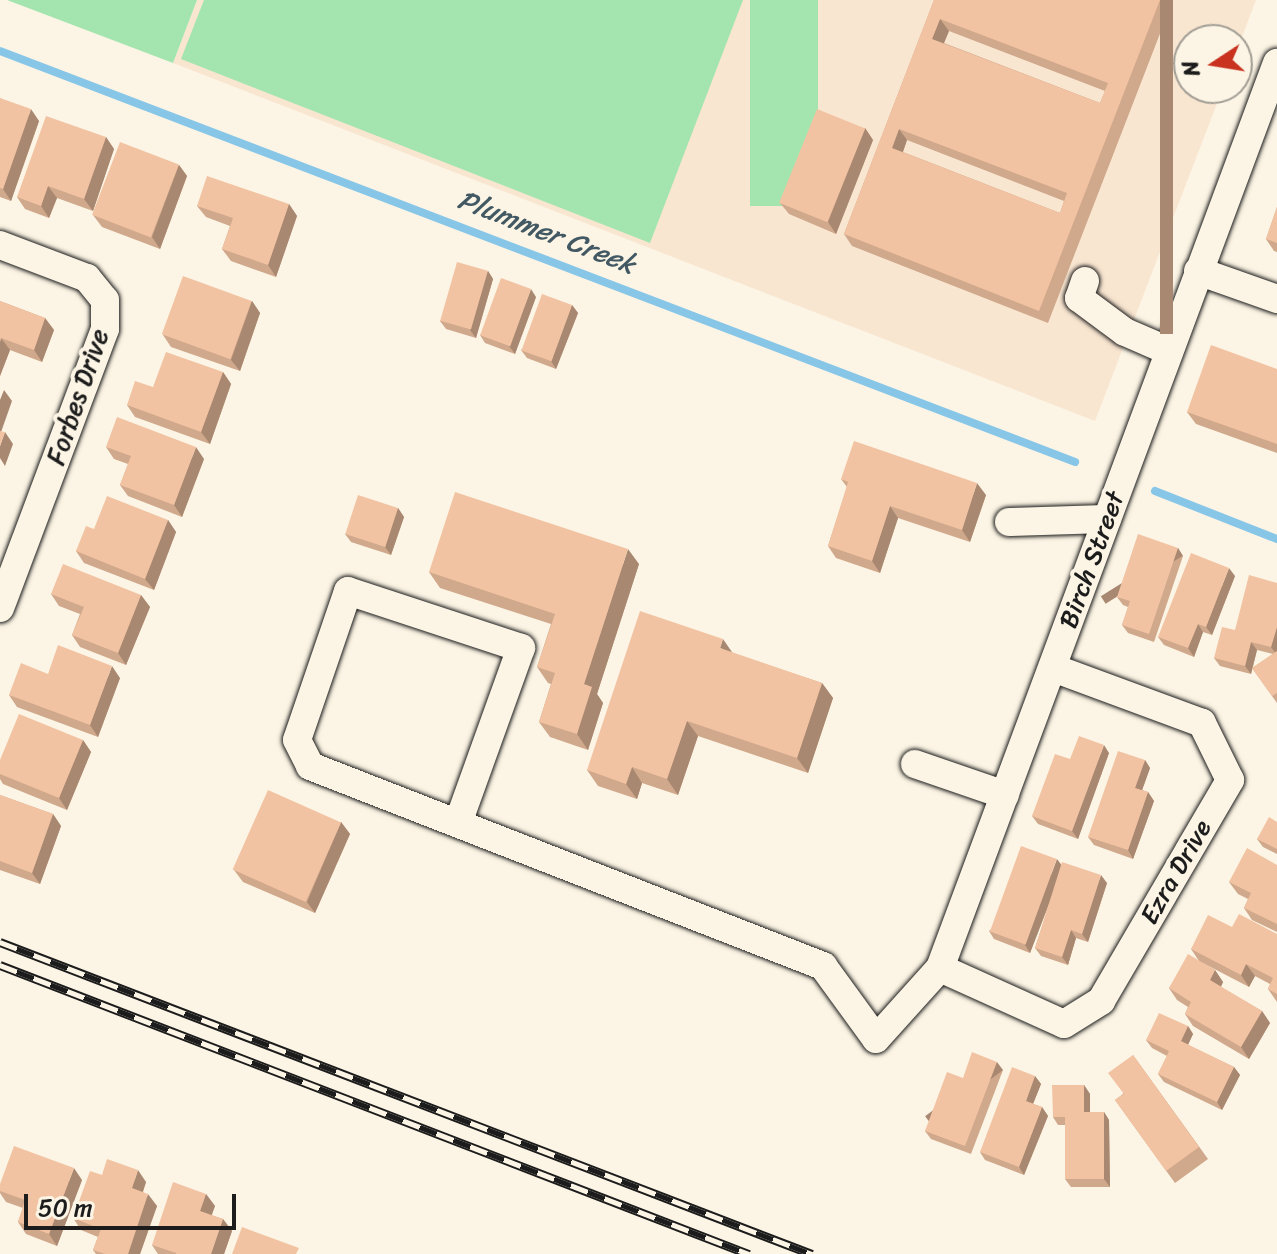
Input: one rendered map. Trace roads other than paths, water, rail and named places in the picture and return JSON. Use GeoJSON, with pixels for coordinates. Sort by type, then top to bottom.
{"type":"FeatureCollection","features":[{"type":"Feature","properties":{"kind":"street","name":"Birch Street"},"geometry":{"type":"LineString","coordinates":[[458,823],[823,966],[876,1039],[940,968],[1277,63]]}},
{"type":"Feature","properties":{"kind":"street","name":"Forbes Drive"},"geometry":{"type":"LineString","coordinates":[[0,245],[87,278],[105,300],[105,329],[0,608]]}},
{"type":"Feature","properties":{"kind":"street"},"geometry":{"type":"LineString","coordinates":[[1198,271],[1277,299]]}},
{"type":"Feature","properties":{"kind":"street"},"geometry":{"type":"LineString","coordinates":[[1085,281],[1079,298],[1169,351]]}},
{"type":"Feature","properties":{"kind":"street"},"geometry":{"type":"LineString","coordinates":[[1009,522],[1107,519]]}},
{"type":"Feature","properties":{"kind":"street"},"geometry":{"type":"LineString","coordinates":[[348,591],[521,648],[458,823],[310,766],[297,740],[348,591]]}},
{"type":"Feature","properties":{"kind":"street","name":"Ezra Drive"},"geometry":{"type":"LineString","coordinates":[[940,968],[1064,1024],[1101,1001],[1230,780],[1202,723],[1053,668]]}},
{"type":"Feature","properties":{"kind":"street"},"geometry":{"type":"LineString","coordinates":[[915,764],[1005,795]]}},
{"type":"Feature","properties":{"kind":"waterway","name":"Plummer Creek"},"geometry":{"type":"LineString","coordinates":[[0,51],[1075,462]]}},
{"type":"Feature","properties":{"kind":"waterway","name":"Plummer Creek"},"geometry":{"type":"LineString","coordinates":[[1155,491],[1277,539]]}},
{"type":"Feature","properties":{"kind":"railway"},"geometry":{"type":"LineString","coordinates":[[0,942],[812,1254]]}},
{"type":"Feature","properties":{"kind":"railway"},"geometry":{"type":"LineString","coordinates":[[0,965],[749,1254]]}}]}
